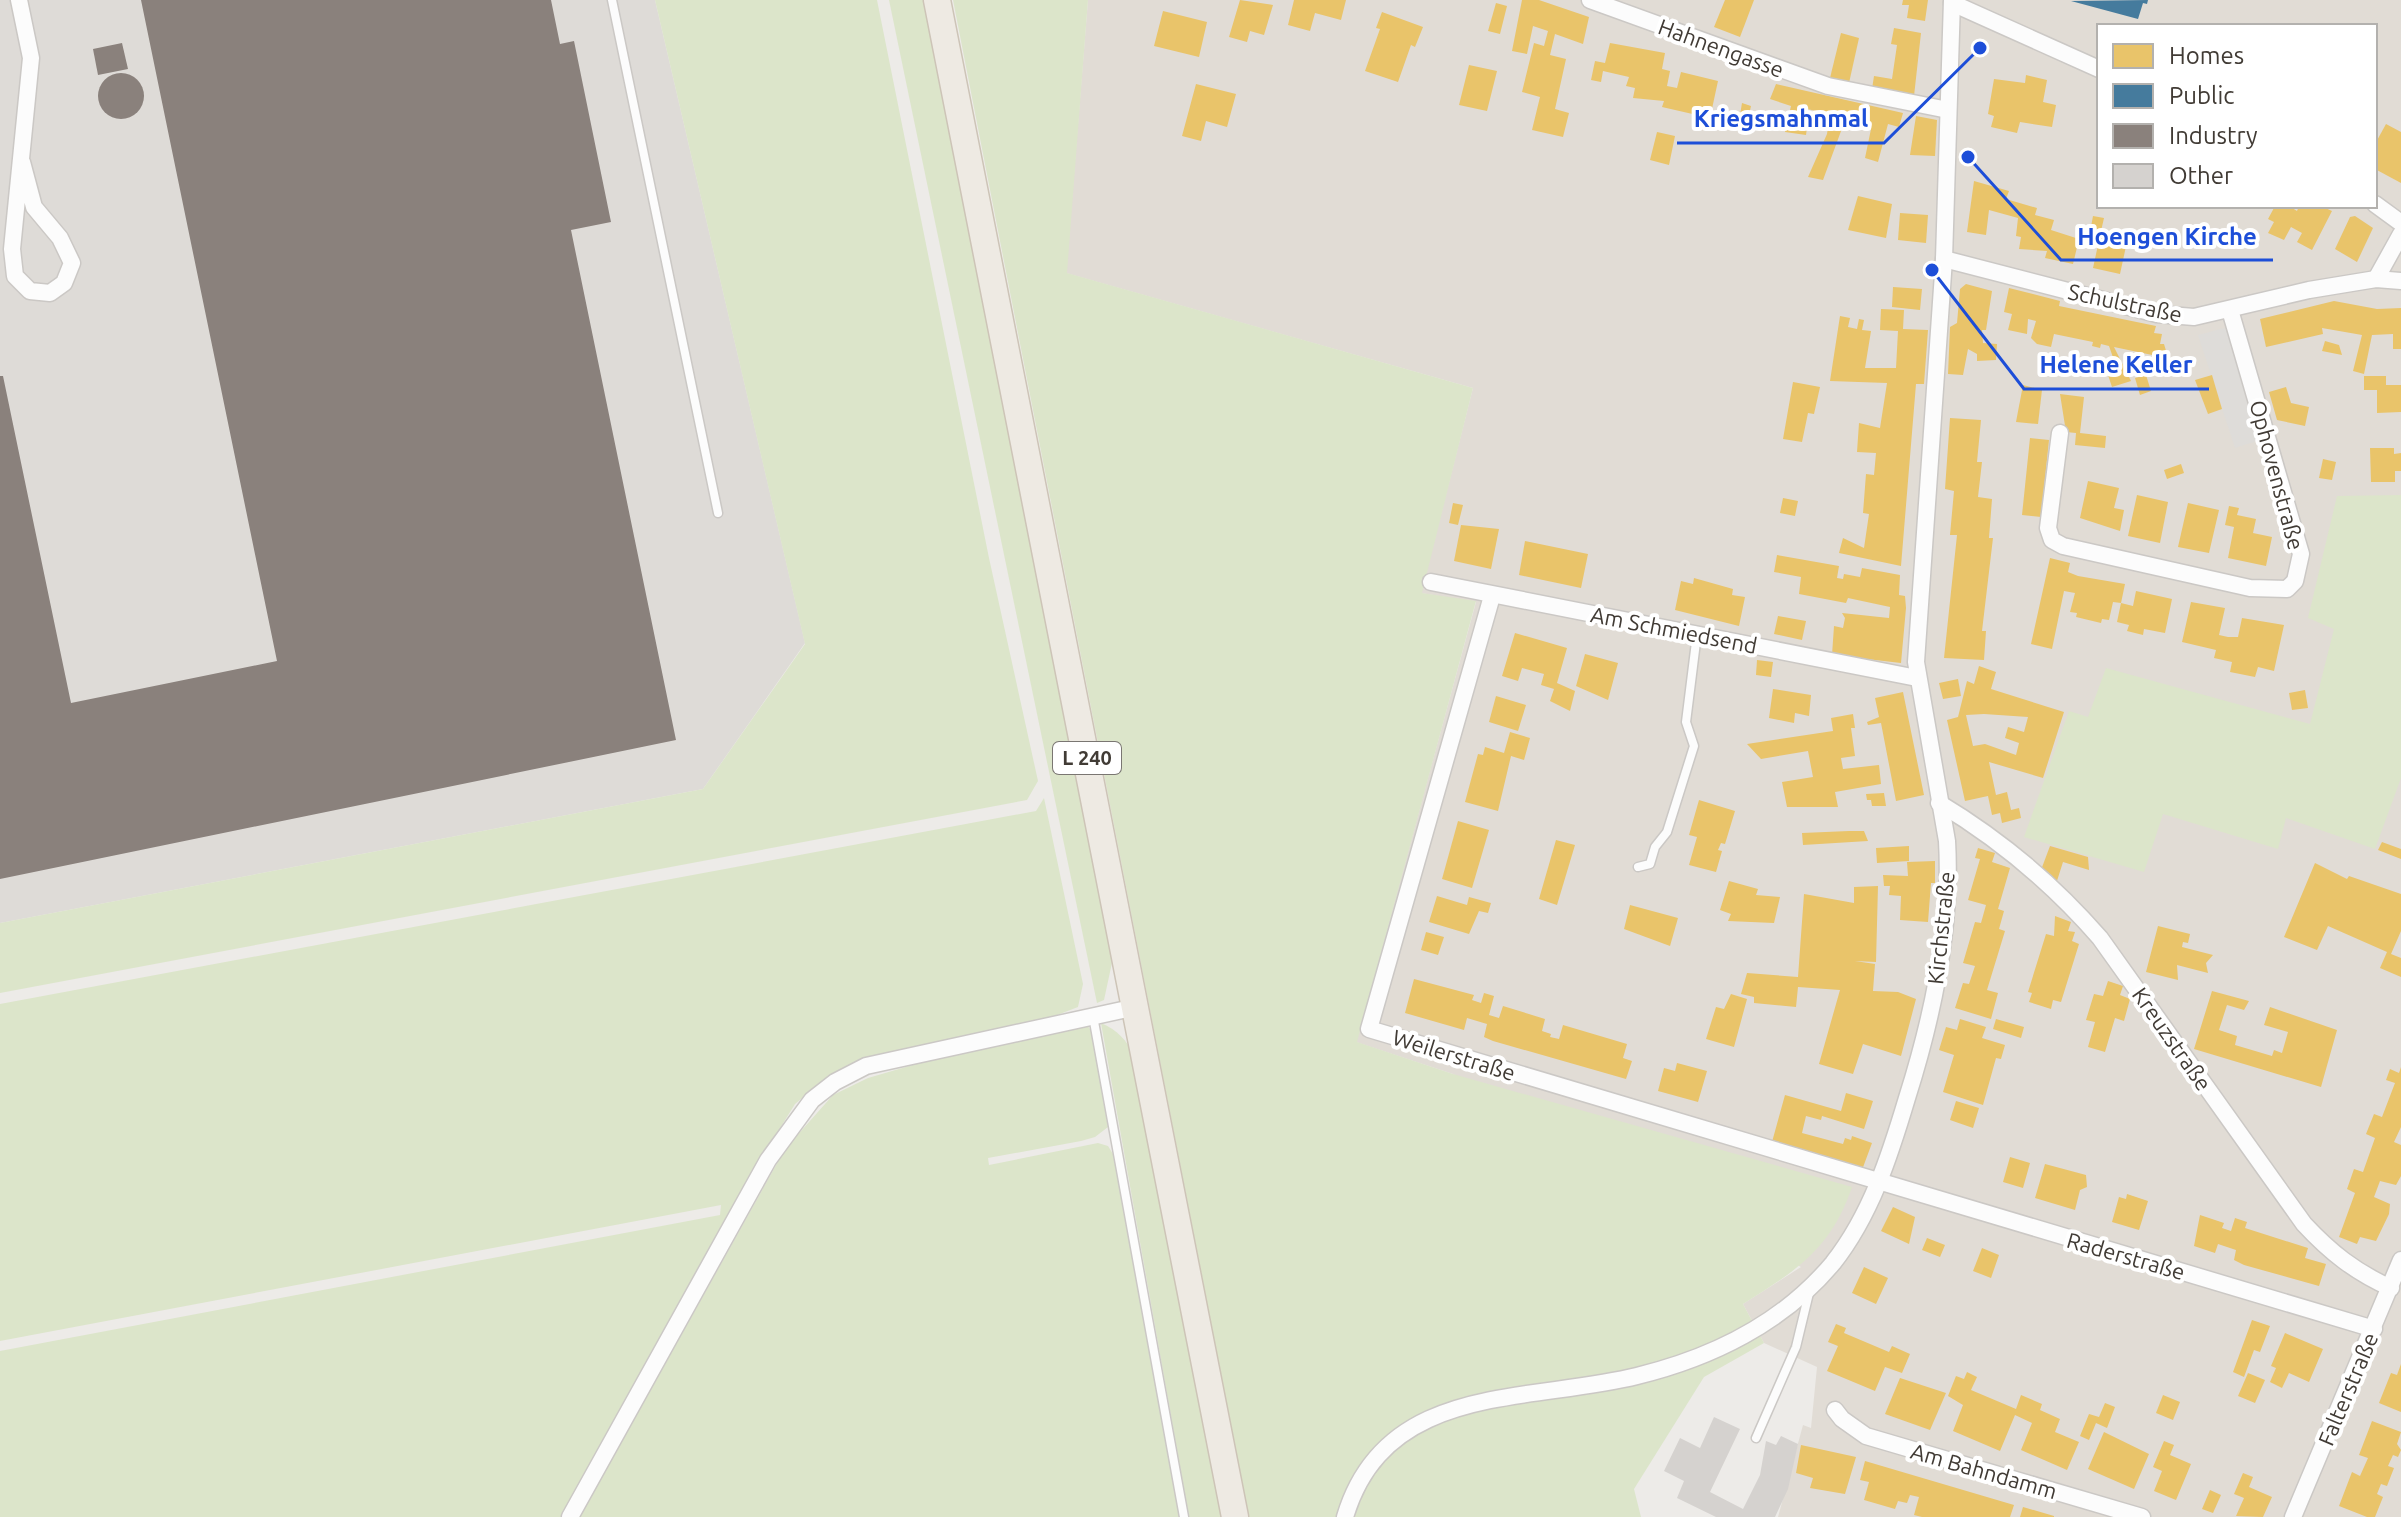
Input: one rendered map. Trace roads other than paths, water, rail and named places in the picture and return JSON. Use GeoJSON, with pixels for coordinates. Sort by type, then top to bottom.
{"type":"FeatureCollection","features":[{"type":"Feature","properties":{"kind":"main road","name":"L 240"},"geometry":{"type":"LineString","coordinates":[[937,0],[1235,1517]]}},
{"type":"Feature","properties":{"kind":"street"},"geometry":{"type":"LineString","coordinates":[[19,0],[31,58],[12,249],[15,276],[30,291],[50,293],[64,283],[72,263],[60,238],[34,207],[22,162]]}},
{"type":"Feature","properties":{"kind":"street","name":"Hahnengasse"},"geometry":{"type":"LineString","coordinates":[[1590,0],[1828,86],[1948,110]]}},
{"type":"Feature","properties":{"kind":"street"},"geometry":{"type":"LineString","coordinates":[[1952,2],[2097,68]]}},
{"type":"Feature","properties":{"kind":"street","name":"Kirchstraße"},"geometry":{"type":"LineString","coordinates":[[1345,1517],[1358,1484],[1377,1458],[1419,1423],[1494,1398],[1634,1377],[1691,1361],[1751,1331],[1784,1309],[1812,1284],[1845,1246],[1878,1183],[1913,1078],[1938,972],[1949,870],[1917,678],[1944,259],[1952,2]]}},
{"type":"Feature","properties":{"kind":"street"},"geometry":{"type":"LineString","coordinates":[[2377,205],[2401,223]]}},
{"type":"Feature","properties":{"kind":"street"},"geometry":{"type":"LineString","coordinates":[[2376,279],[2401,234]]}},
{"type":"Feature","properties":{"kind":"street","name":"Schulstraße"},"geometry":{"type":"LineString","coordinates":[[1944,259],[2157,314],[2194,317],[2309,290],[2376,279],[2401,281]]}},
{"type":"Feature","properties":{"kind":"street","name":"Ophovenstraße"},"geometry":{"type":"LineString","coordinates":[[2060,433],[2046,538],[2063,546],[2250,588],[2287,589],[2295,581],[2301,554],[2230,310]]}},
{"type":"Feature","properties":{"kind":"street","name":"Am Schmiedsend"},"geometry":{"type":"LineString","coordinates":[[1431,582],[1917,678]]}},
{"type":"Feature","properties":{"kind":"street","name":"Weilerstraße"},"geometry":{"type":"LineString","coordinates":[[1492,596],[1369,1029],[1878,1183]]}},
{"type":"Feature","properties":{"kind":"street","name":"Kreuzstraße"},"geometry":{"type":"LineString","coordinates":[[1939,803],[1970,821],[2077,911],[2100,938],[2304,1224],[2329,1251],[2350,1267],[2391,1288]]}},
{"type":"Feature","properties":{"kind":"street"},"geometry":{"type":"LineString","coordinates":[[570,1517],[768,1160],[812,1100],[835,1082],[866,1066],[1136,1007]]}},
{"type":"Feature","properties":{"kind":"street","name":"Raderstraße"},"geometry":{"type":"LineString","coordinates":[[1878,1183],[2374,1329]]}},
{"type":"Feature","properties":{"kind":"street","name":"Falterstraße"},"geometry":{"type":"LineString","coordinates":[[2293,1517],[2401,1260]]}},
{"type":"Feature","properties":{"kind":"street","name":"Am Bahndamm"},"geometry":{"type":"LineString","coordinates":[[1835,1410],[1866,1436],[2142,1517]]}},
{"type":"Feature","properties":{"kind":"lane"},"geometry":{"type":"LineString","coordinates":[[612,0],[718,513]]}},
{"type":"Feature","properties":{"kind":"lane"},"geometry":{"type":"LineString","coordinates":[[1638,867],[1650,864],[1655,847],[1667,832],[1694,746],[1686,722],[1697,633]]}},
{"type":"Feature","properties":{"kind":"lane"},"geometry":{"type":"LineString","coordinates":[[1093,1015],[1184,1517]]}},
{"type":"Feature","properties":{"kind":"lane"},"geometry":{"type":"LineString","coordinates":[[1756,1438],[1796,1347],[1812,1284]]}},
{"type":"Feature","properties":{"kind":"place","name":"Kriegsmahnmal"},"geometry":{"type":"Point","coordinates":[1980,48]}},
{"type":"Feature","properties":{"kind":"place","name":"Hoengen Kirche"},"geometry":{"type":"Point","coordinates":[1968,157]}},
{"type":"Feature","properties":{"kind":"place","name":"Helene Keller"},"geometry":{"type":"Point","coordinates":[1932,270]}}]}
